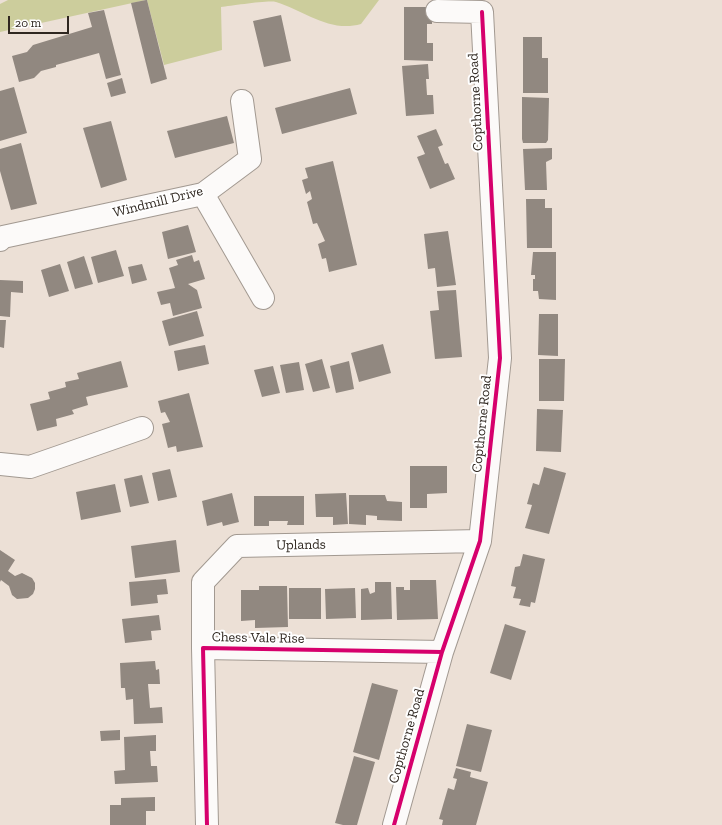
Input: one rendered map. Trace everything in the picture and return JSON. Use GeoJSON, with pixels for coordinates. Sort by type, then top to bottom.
{"type":"FeatureCollection","features":[{"type":"Feature","properties":{"kind":"street","name":"Copthorne Road"},"geometry":{"type":"LineString","coordinates":[[394,825],[442,652],[480,541],[500,358],[482,12],[437,11]]}},
{"type":"Feature","properties":{"kind":"street","name":"Windmill Drive"},"geometry":{"type":"LineString","coordinates":[[0,240],[3,237],[203,194],[250,159],[242,101]]}},
{"type":"Feature","properties":{"kind":"street"},"geometry":{"type":"LineString","coordinates":[[203,194],[263,298]]}},
{"type":"Feature","properties":{"kind":"street"},"geometry":{"type":"LineString","coordinates":[[0,464],[30,467],[142,428]]}},
{"type":"Feature","properties":{"kind":"street","name":"Uplands"},"geometry":{"type":"LineString","coordinates":[[203,648],[203,582],[237,546],[480,541]]}},
{"type":"Feature","properties":{"kind":"street","name":"Chess Vale Rise"},"geometry":{"type":"LineString","coordinates":[[207,825],[203,648],[442,652]]}},
{"type":"Feature","properties":{"kind":"green space"},"geometry":{"type":"Polygon","coordinates":[[[8,0],[146,0],[0,32],[0,4],[8,0]]]}},
{"type":"Feature","properties":{"kind":"green space"},"geometry":{"type":"Polygon","coordinates":[[[147,0],[379,0],[361,24],[350,26],[339,26],[318,20],[276,2],[258,2],[221,7],[222,50],[164,65],[147,0]]]}},
{"type":"Feature","properties":{"kind":"building"},"geometry":{"type":"Polygon","coordinates":[[[147,0],[167,79],[151,84],[131,3],[147,0]]]}},
{"type":"Feature","properties":{"kind":"building"},"geometry":{"type":"Polygon","coordinates":[[[404,7],[432,7],[432,24],[427,24],[427,43],[433,43],[433,61],[404,60],[404,7]]]}},
{"type":"Feature","properties":{"kind":"building"},"geometry":{"type":"Polygon","coordinates":[[[104,10],[121,75],[106,79],[99,53],[56,65],[56,67],[41,71],[34,78],[19,82],[12,56],[27,52],[33,45],[92,27],[88,13],[104,10]]]}},
{"type":"Feature","properties":{"kind":"building"},"geometry":{"type":"Polygon","coordinates":[[[281,15],[291,61],[264,67],[253,21],[281,15]]]}},
{"type":"Feature","properties":{"kind":"building"},"geometry":{"type":"Polygon","coordinates":[[[523,37],[542,37],[542,58],[548,58],[548,93],[523,93],[523,37]]]}},
{"type":"Feature","properties":{"kind":"building"},"geometry":{"type":"Polygon","coordinates":[[[428,64],[429,79],[426,79],[427,95],[433,95],[434,114],[406,116],[402,66],[428,64]]]}},
{"type":"Feature","properties":{"kind":"building"},"geometry":{"type":"Polygon","coordinates":[[[122,78],[126,93],[111,97],[107,83],[122,78]]]}},
{"type":"Feature","properties":{"kind":"building"},"geometry":{"type":"Polygon","coordinates":[[[14,87],[27,133],[0,141],[0,91],[14,87]]]}},
{"type":"Feature","properties":{"kind":"building"},"geometry":{"type":"Polygon","coordinates":[[[350,88],[357,114],[282,134],[275,108],[350,88]]]}},
{"type":"Feature","properties":{"kind":"building"},"geometry":{"type":"Polygon","coordinates":[[[522,97],[549,98],[548,140],[546,143],[523,143],[522,97]]]}},
{"type":"Feature","properties":{"kind":"building"},"geometry":{"type":"Polygon","coordinates":[[[227,116],[234,143],[175,158],[167,131],[227,116]]]}},
{"type":"Feature","properties":{"kind":"building"},"geometry":{"type":"Polygon","coordinates":[[[111,121],[127,180],[101,188],[83,128],[111,121]]]}},
{"type":"Feature","properties":{"kind":"building"},"geometry":{"type":"Polygon","coordinates":[[[436,129],[443,145],[438,147],[445,164],[448,163],[455,179],[430,189],[417,157],[425,154],[417,136],[436,129]]]}},
{"type":"Feature","properties":{"kind":"building"},"geometry":{"type":"Polygon","coordinates":[[[21,143],[37,204],[11,210],[0,171],[0,149],[21,143]]]}},
{"type":"Feature","properties":{"kind":"building"},"geometry":{"type":"Polygon","coordinates":[[[552,148],[552,159],[546,162],[547,190],[525,190],[523,149],[552,148]]]}},
{"type":"Feature","properties":{"kind":"building"},"geometry":{"type":"Polygon","coordinates":[[[333,161],[357,265],[329,272],[326,258],[322,259],[318,244],[325,241],[317,223],[313,224],[307,202],[312,199],[310,191],[306,194],[302,180],[308,178],[305,168],[333,161]]]}},
{"type":"Feature","properties":{"kind":"building"},"geometry":{"type":"Polygon","coordinates":[[[526,199],[545,199],[545,208],[552,208],[552,248],[527,248],[526,199]]]}},
{"type":"Feature","properties":{"kind":"building"},"geometry":{"type":"Polygon","coordinates":[[[188,225],[196,252],[168,259],[162,232],[188,225]]]}},
{"type":"Feature","properties":{"kind":"building"},"geometry":{"type":"Polygon","coordinates":[[[448,231],[456,285],[437,287],[435,268],[428,269],[424,234],[448,231]]]}},
{"type":"Feature","properties":{"kind":"building"},"geometry":{"type":"Polygon","coordinates":[[[116,250],[124,276],[98,283],[91,257],[116,250]]]}},
{"type":"Feature","properties":{"kind":"building"},"geometry":{"type":"Polygon","coordinates":[[[533,252],[556,252],[556,300],[539,299],[538,291],[533,291],[533,279],[535,279],[535,275],[531,275],[533,252]]]}},
{"type":"Feature","properties":{"kind":"building"},"geometry":{"type":"Polygon","coordinates":[[[192,255],[194,262],[199,260],[205,279],[188,284],[197,290],[202,308],[173,316],[170,303],[161,305],[157,292],[175,288],[169,268],[178,265],[176,260],[192,255]]]}},
{"type":"Feature","properties":{"kind":"building"},"geometry":{"type":"Polygon","coordinates":[[[84,256],[93,284],[75,289],[67,262],[84,256]]]}},
{"type":"Feature","properties":{"kind":"building"},"geometry":{"type":"Polygon","coordinates":[[[60,264],[69,291],[49,297],[41,270],[60,264]]]}},
{"type":"Feature","properties":{"kind":"building"},"geometry":{"type":"Polygon","coordinates":[[[142,264],[147,280],[132,284],[128,267],[142,264]]]}},
{"type":"Feature","properties":{"kind":"building"},"geometry":{"type":"Polygon","coordinates":[[[0,280],[23,281],[23,293],[11,292],[10,317],[0,316],[0,280]]]}},
{"type":"Feature","properties":{"kind":"building"},"geometry":{"type":"Polygon","coordinates":[[[456,290],[462,357],[435,359],[430,311],[439,310],[437,291],[456,290]]]}},
{"type":"Feature","properties":{"kind":"building"},"geometry":{"type":"Polygon","coordinates":[[[197,311],[204,336],[169,346],[162,321],[197,311]]]}},
{"type":"Feature","properties":{"kind":"building"},"geometry":{"type":"Polygon","coordinates":[[[539,314],[558,314],[558,356],[538,355],[539,314]]]}},
{"type":"Feature","properties":{"kind":"building"},"geometry":{"type":"Polygon","coordinates":[[[0,320],[6,320],[4,348],[0,347],[0,320]]]}},
{"type":"Feature","properties":{"kind":"building"},"geometry":{"type":"Polygon","coordinates":[[[383,344],[391,373],[359,382],[351,353],[383,344]]]}},
{"type":"Feature","properties":{"kind":"building"},"geometry":{"type":"Polygon","coordinates":[[[205,345],[209,364],[178,371],[174,351],[205,345]]]}},
{"type":"Feature","properties":{"kind":"building"},"geometry":{"type":"Polygon","coordinates":[[[322,359],[330,388],[313,392],[305,364],[322,359]]]}},
{"type":"Feature","properties":{"kind":"building"},"geometry":{"type":"Polygon","coordinates":[[[539,359],[565,359],[564,401],[539,401],[539,359]]]}},
{"type":"Feature","properties":{"kind":"building"},"geometry":{"type":"Polygon","coordinates":[[[121,361],[128,387],[86,397],[88,405],[72,410],[74,414],[56,419],[57,426],[37,431],[30,404],[50,399],[48,392],[66,387],[65,382],[79,379],[77,373],[121,361]]]}},
{"type":"Feature","properties":{"kind":"building"},"geometry":{"type":"Polygon","coordinates":[[[349,361],[354,389],[336,393],[330,366],[349,361]]]}},
{"type":"Feature","properties":{"kind":"building"},"geometry":{"type":"Polygon","coordinates":[[[299,362],[304,390],[286,393],[280,365],[299,362]]]}},
{"type":"Feature","properties":{"kind":"building"},"geometry":{"type":"Polygon","coordinates":[[[273,366],[280,393],[262,397],[254,370],[273,366]]]}},
{"type":"Feature","properties":{"kind":"building"},"geometry":{"type":"Polygon","coordinates":[[[189,393],[203,447],[177,452],[176,446],[168,448],[162,424],[170,422],[165,412],[161,413],[158,401],[189,393]]]}},
{"type":"Feature","properties":{"kind":"building"},"geometry":{"type":"Polygon","coordinates":[[[537,409],[563,410],[561,452],[536,451],[537,409]]]}},
{"type":"Feature","properties":{"kind":"building"},"geometry":{"type":"Polygon","coordinates":[[[410,466],[447,466],[447,493],[427,494],[427,508],[410,508],[410,466]]]}},
{"type":"Feature","properties":{"kind":"building"},"geometry":{"type":"Polygon","coordinates":[[[544,467],[566,473],[549,534],[525,528],[532,505],[527,504],[533,483],[539,485],[544,467]]]}},
{"type":"Feature","properties":{"kind":"building"},"geometry":{"type":"Polygon","coordinates":[[[170,469],[177,497],[158,501],[152,473],[170,469]]]}},
{"type":"Feature","properties":{"kind":"building"},"geometry":{"type":"Polygon","coordinates":[[[142,475],[149,503],[130,507],[124,479],[142,475]]]}},
{"type":"Feature","properties":{"kind":"building"},"geometry":{"type":"Polygon","coordinates":[[[115,484],[121,512],[81,520],[76,492],[115,484]]]}},
{"type":"Feature","properties":{"kind":"building"},"geometry":{"type":"Polygon","coordinates":[[[232,493],[239,522],[223,526],[222,522],[207,526],[202,501],[232,493]]]}},
{"type":"Feature","properties":{"kind":"building"},"geometry":{"type":"Polygon","coordinates":[[[346,493],[348,524],[333,525],[333,517],[316,517],[315,494],[346,493]]]}},
{"type":"Feature","properties":{"kind":"building"},"geometry":{"type":"Polygon","coordinates":[[[349,495],[385,495],[387,501],[402,502],[402,521],[377,520],[377,516],[366,515],[366,525],[349,524],[349,495]]]}},
{"type":"Feature","properties":{"kind":"building"},"geometry":{"type":"Polygon","coordinates":[[[254,496],[304,496],[304,525],[287,525],[288,521],[269,521],[269,526],[254,526],[254,496]]]}},
{"type":"Feature","properties":{"kind":"building"},"geometry":{"type":"Polygon","coordinates":[[[176,540],[180,572],[135,578],[131,546],[176,540]]]}},
{"type":"Feature","properties":{"kind":"building"},"geometry":{"type":"Polygon","coordinates":[[[0,550],[15,560],[8,571],[15,576],[22,573],[32,578],[35,583],[33,594],[28,598],[17,599],[12,595],[9,586],[1,580],[0,582],[0,550]]]}},
{"type":"Feature","properties":{"kind":"building"},"geometry":{"type":"Polygon","coordinates":[[[523,554],[545,559],[535,603],[531,602],[530,607],[519,605],[521,599],[513,598],[516,587],[511,586],[515,567],[520,566],[523,554]]]}},
{"type":"Feature","properties":{"kind":"building"},"geometry":{"type":"Polygon","coordinates":[[[166,579],[168,594],[157,595],[158,603],[131,606],[129,582],[166,579]]]}},
{"type":"Feature","properties":{"kind":"building"},"geometry":{"type":"Polygon","coordinates":[[[410,580],[436,580],[438,619],[397,620],[396,587],[404,587],[404,590],[410,590],[410,580]]]}},
{"type":"Feature","properties":{"kind":"building"},"geometry":{"type":"Polygon","coordinates":[[[375,582],[391,582],[392,619],[361,620],[361,589],[368,588],[370,594],[375,592],[375,582]]]}},
{"type":"Feature","properties":{"kind":"building"},"geometry":{"type":"Polygon","coordinates":[[[259,586],[287,586],[288,627],[255,628],[255,620],[241,621],[241,590],[259,590],[259,586]]]}},
{"type":"Feature","properties":{"kind":"building"},"geometry":{"type":"Polygon","coordinates":[[[289,588],[321,588],[321,619],[289,619],[289,588]]]}},
{"type":"Feature","properties":{"kind":"building"},"geometry":{"type":"Polygon","coordinates":[[[355,588],[356,618],[326,619],[325,589],[355,588]]]}},
{"type":"Feature","properties":{"kind":"building"},"geometry":{"type":"Polygon","coordinates":[[[159,615],[161,630],[151,631],[152,640],[125,643],[122,619],[159,615]]]}},
{"type":"Feature","properties":{"kind":"building"},"geometry":{"type":"Polygon","coordinates":[[[505,624],[526,631],[511,680],[490,673],[505,624]]]}},
{"type":"Feature","properties":{"kind":"building"},"geometry":{"type":"Polygon","coordinates":[[[155,661],[156,670],[159,669],[160,684],[148,684],[150,708],[162,707],[163,723],[134,724],[133,699],[126,700],[125,688],[121,688],[120,663],[155,661]]]}},
{"type":"Feature","properties":{"kind":"building"},"geometry":{"type":"Polygon","coordinates":[[[372,683],[398,690],[379,760],[353,752],[372,683]]]}},
{"type":"Feature","properties":{"kind":"building"},"geometry":{"type":"Polygon","coordinates":[[[467,724],[492,730],[481,772],[456,766],[467,724]]]}},
{"type":"Feature","properties":{"kind":"building"},"geometry":{"type":"Polygon","coordinates":[[[120,730],[120,740],[101,741],[100,731],[120,730]]]}},
{"type":"Feature","properties":{"kind":"building"},"geometry":{"type":"Polygon","coordinates":[[[156,735],[156,751],[150,751],[151,766],[157,766],[158,782],[115,784],[114,771],[125,770],[124,737],[156,735]]]}},
{"type":"Feature","properties":{"kind":"building"},"geometry":{"type":"Polygon","coordinates":[[[354,756],[375,762],[357,825],[343,825],[335,823],[354,756]]]}},
{"type":"Feature","properties":{"kind":"building"},"geometry":{"type":"Polygon","coordinates":[[[456,768],[471,772],[470,777],[488,782],[476,825],[442,825],[443,820],[439,819],[448,788],[454,790],[457,779],[453,778],[456,768]]]}},
{"type":"Feature","properties":{"kind":"building"},"geometry":{"type":"Polygon","coordinates":[[[155,797],[155,811],[146,811],[146,825],[110,825],[110,805],[121,805],[121,798],[155,797]]]}},
{"type":"Feature","properties":{"kind":"cycle path"},"geometry":{"type":"LineString","coordinates":[[394,825],[442,652],[480,541],[500,358],[482,12]]}},
{"type":"Feature","properties":{"kind":"cycle path"},"geometry":{"type":"LineString","coordinates":[[207,825],[203,648],[442,652]]}}]}
